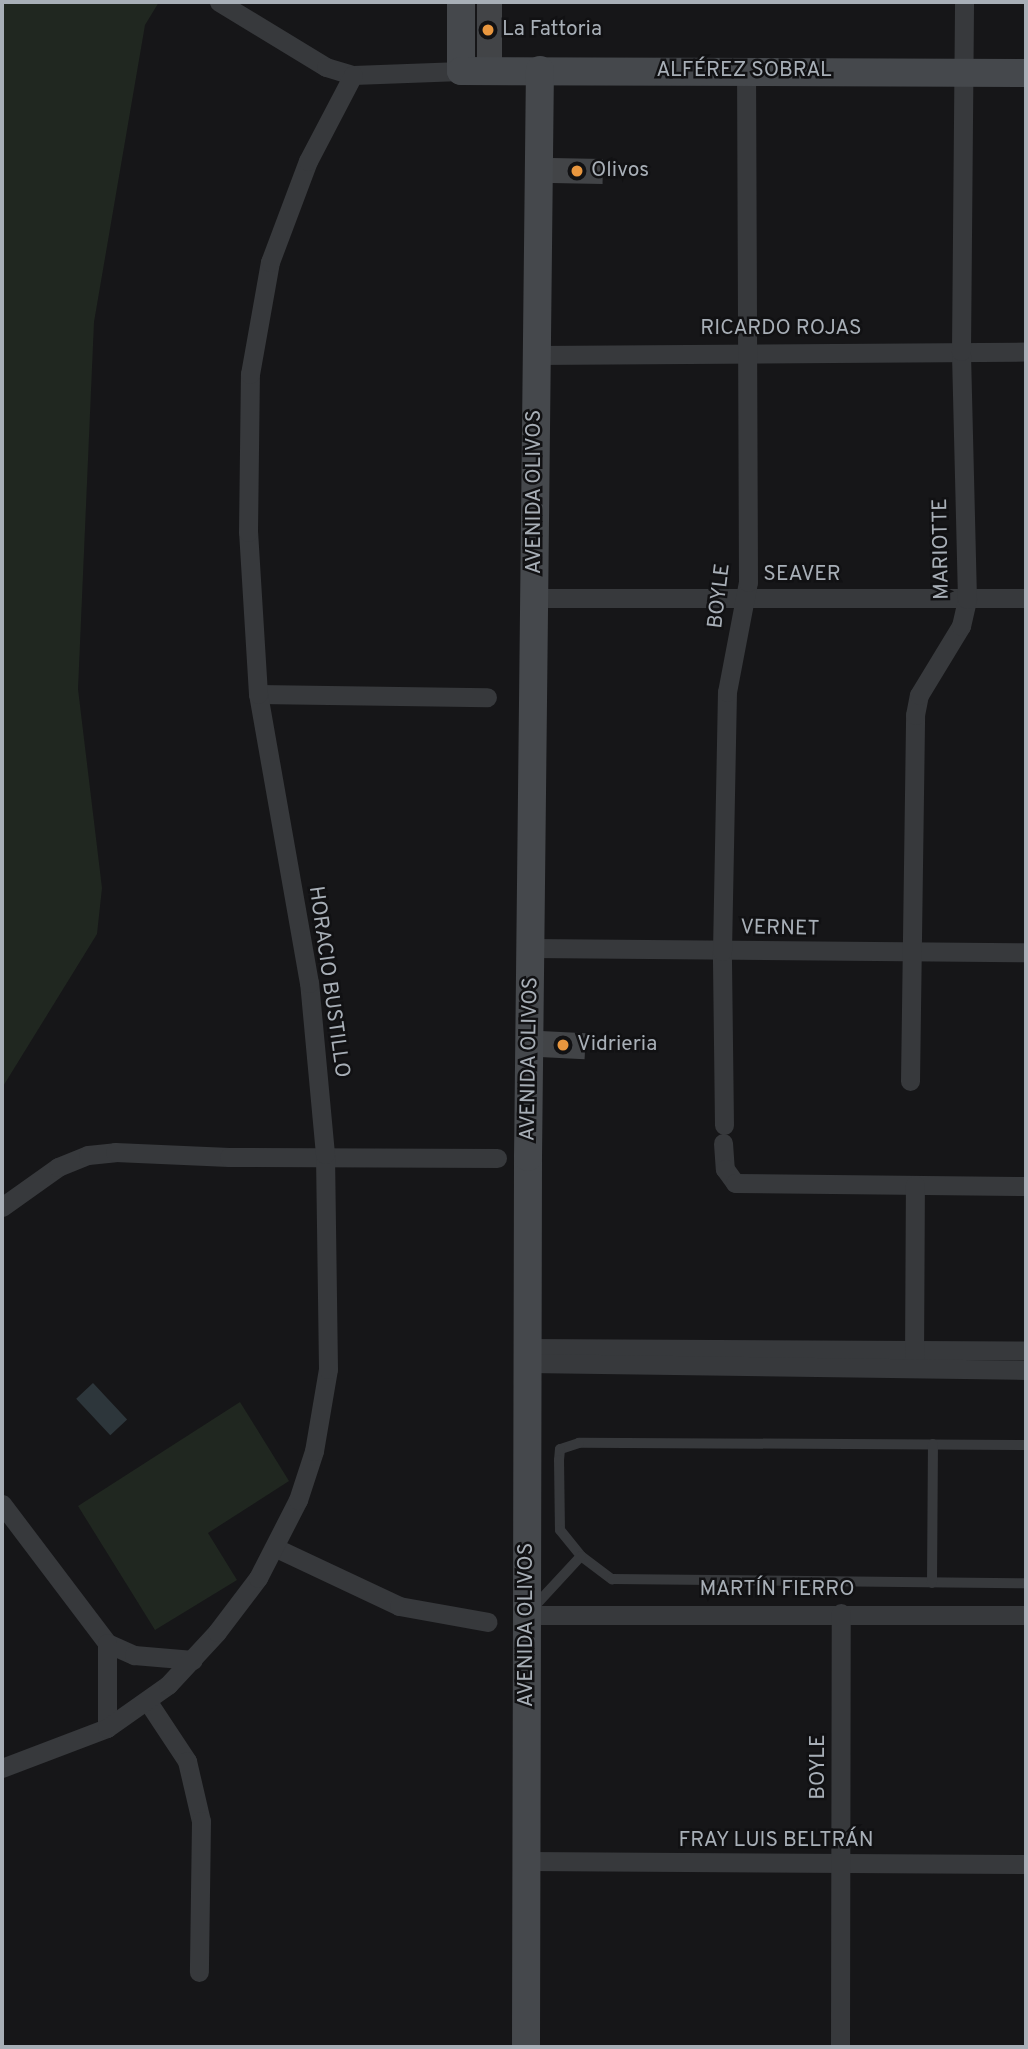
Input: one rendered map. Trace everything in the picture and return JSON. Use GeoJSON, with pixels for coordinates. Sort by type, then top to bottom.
{"type":"FeatureCollection","features":[{"type":"Feature","properties":{"kind":"street"},"geometry":{"type":"LineString","coordinates":[[219,2],[326,68],[353,75],[461,71],[461,2]]}},
{"type":"Feature","properties":{"kind":"street","name":"MARIOTTE"},"geometry":{"type":"LineString","coordinates":[[910,1081],[915,715],[919,695],[961,626],[967,599],[961,351],[964,2]]}},
{"type":"Feature","properties":{"kind":"street","name":"AVENIDA OLIVOS"},"geometry":{"type":"LineString","coordinates":[[526,2047],[528,1355],[540,70]]}},
{"type":"Feature","properties":{"kind":"street","name":"ALFÉREZ SOBRAL"},"geometry":{"type":"LineString","coordinates":[[461,71],[1026,72]]}},
{"type":"Feature","properties":{"kind":"street","name":"BOYLE"},"geometry":{"type":"LineString","coordinates":[[746,71],[747,597],[727,692],[722,951],[725,1169],[735,1183],[915,1185]]}},
{"type":"Feature","properties":{"kind":"street","name":"HORACIO BUSTILLO"},"geometry":{"type":"LineString","coordinates":[[2,1768],[107,1728],[148,1702],[193,1660],[236,1609],[276,1548],[314,1451],[328,1369],[325,1154],[309,983],[258,694],[248,532],[250,374],[270,262],[295,192],[353,75]]}},
{"type":"Feature","properties":{"kind":"street","name":"RICARDO ROJAS"},"geometry":{"type":"LineString","coordinates":[[536,355],[745,351],[1026,352]]}},
{"type":"Feature","properties":{"kind":"street","name":"SEAVER"},"geometry":{"type":"LineString","coordinates":[[535,598],[1026,598]]}},
{"type":"Feature","properties":{"kind":"street"},"geometry":{"type":"LineString","coordinates":[[258,694],[487,697]]}},
{"type":"Feature","properties":{"kind":"street","name":"VERNET"},"geometry":{"type":"LineString","coordinates":[[532,948],[911,954],[1026,952]]}},
{"type":"Feature","properties":{"kind":"street"},"geometry":{"type":"LineString","coordinates":[[2,1207],[58,1167],[88,1155],[325,1154],[497,1158]]}},
{"type":"Feature","properties":{"kind":"street"},"geometry":{"type":"LineString","coordinates":[[914,1359],[915,1185],[1026,1185]]}},
{"type":"Feature","properties":{"kind":"street"},"geometry":{"type":"LineString","coordinates":[[528,1355],[914,1359],[1026,1351]]}},
{"type":"Feature","properties":{"kind":"street"},"geometry":{"type":"LineString","coordinates":[[914,1359],[1026,1370]]}},
{"type":"Feature","properties":{"kind":"street"},"geometry":{"type":"LineString","coordinates":[[5,1511],[107,1643],[134,1655],[193,1660]]}},
{"type":"Feature","properties":{"kind":"street"},"geometry":{"type":"LineString","coordinates":[[276,1548],[398,1606],[488,1622]]}},
{"type":"Feature","properties":{"kind":"street","name":"BOYLE"},"geometry":{"type":"LineString","coordinates":[[840,2047],[841,1613]]}},
{"type":"Feature","properties":{"kind":"street","name":"MARTÍN FIERRO"},"geometry":{"type":"LineString","coordinates":[[527,1615],[1026,1615]]}},
{"type":"Feature","properties":{"kind":"street"},"geometry":{"type":"LineString","coordinates":[[107,1643],[107,1728]]}},
{"type":"Feature","properties":{"kind":"street"},"geometry":{"type":"LineString","coordinates":[[148,1702],[187,1761],[201,1821],[199,1972]]}},
{"type":"Feature","properties":{"kind":"street","name":"FRAY LUIS BELTRÁN"},"geometry":{"type":"LineString","coordinates":[[526,1861],[842,1865],[1026,1864]]}},
{"type":"Feature","properties":{"kind":"lane"},"geometry":{"type":"LineString","coordinates":[[932,1583],[933,1444]]}},
{"type":"Feature","properties":{"kind":"lane"},"geometry":{"type":"LineString","coordinates":[[1026,1445],[565,1445],[559,1460],[560,1530],[581,1556],[620,1580],[1026,1584]]}},
{"type":"Feature","properties":{"kind":"lane"},"geometry":{"type":"LineString","coordinates":[[527,1615],[581,1556]]}},
{"type":"Feature","properties":{"kind":"shaded area"},"geometry":{"type":"Polygon","coordinates":[[[2,2],[159,2],[145,25],[94,322],[78,689],[102,888],[97,934],[2,1088],[2,2]]]}},
{"type":"Feature","properties":{"kind":"shaded area"},"geometry":{"type":"Polygon","coordinates":[[[93,1383],[127,1420],[110,1435],[76,1399],[93,1383]]]}},
{"type":"Feature","properties":{"kind":"shaded area"},"geometry":{"type":"Polygon","coordinates":[[[240,1402],[289,1481],[208,1533],[237,1580],[155,1630],[78,1506],[240,1402]]]}},
{"type":"Feature","properties":{"kind":"building","name":"La Fattoria"},"geometry":{"type":"Polygon","coordinates":[[[477,2],[502,2],[502,59],[477,59],[477,2]]]}},
{"type":"Feature","properties":{"kind":"building","name":"Olivos"},"geometry":{"type":"Polygon","coordinates":[[[552,158],[603,159],[603,184],[552,183],[552,158]]]}},
{"type":"Feature","properties":{"kind":"building","name":"Vidrieria"},"geometry":{"type":"Polygon","coordinates":[[[541,1031],[586,1033],[585,1059],[540,1057],[541,1031]]]}},
{"type":"Feature","properties":{"kind":"place","name":"La Fattoria"},"geometry":{"type":"Point","coordinates":[488,30]}},
{"type":"Feature","properties":{"kind":"place","name":"Olivos"},"geometry":{"type":"Point","coordinates":[577,171]}},
{"type":"Feature","properties":{"kind":"place","name":"Vidrieria"},"geometry":{"type":"Point","coordinates":[563,1045]}}]}
